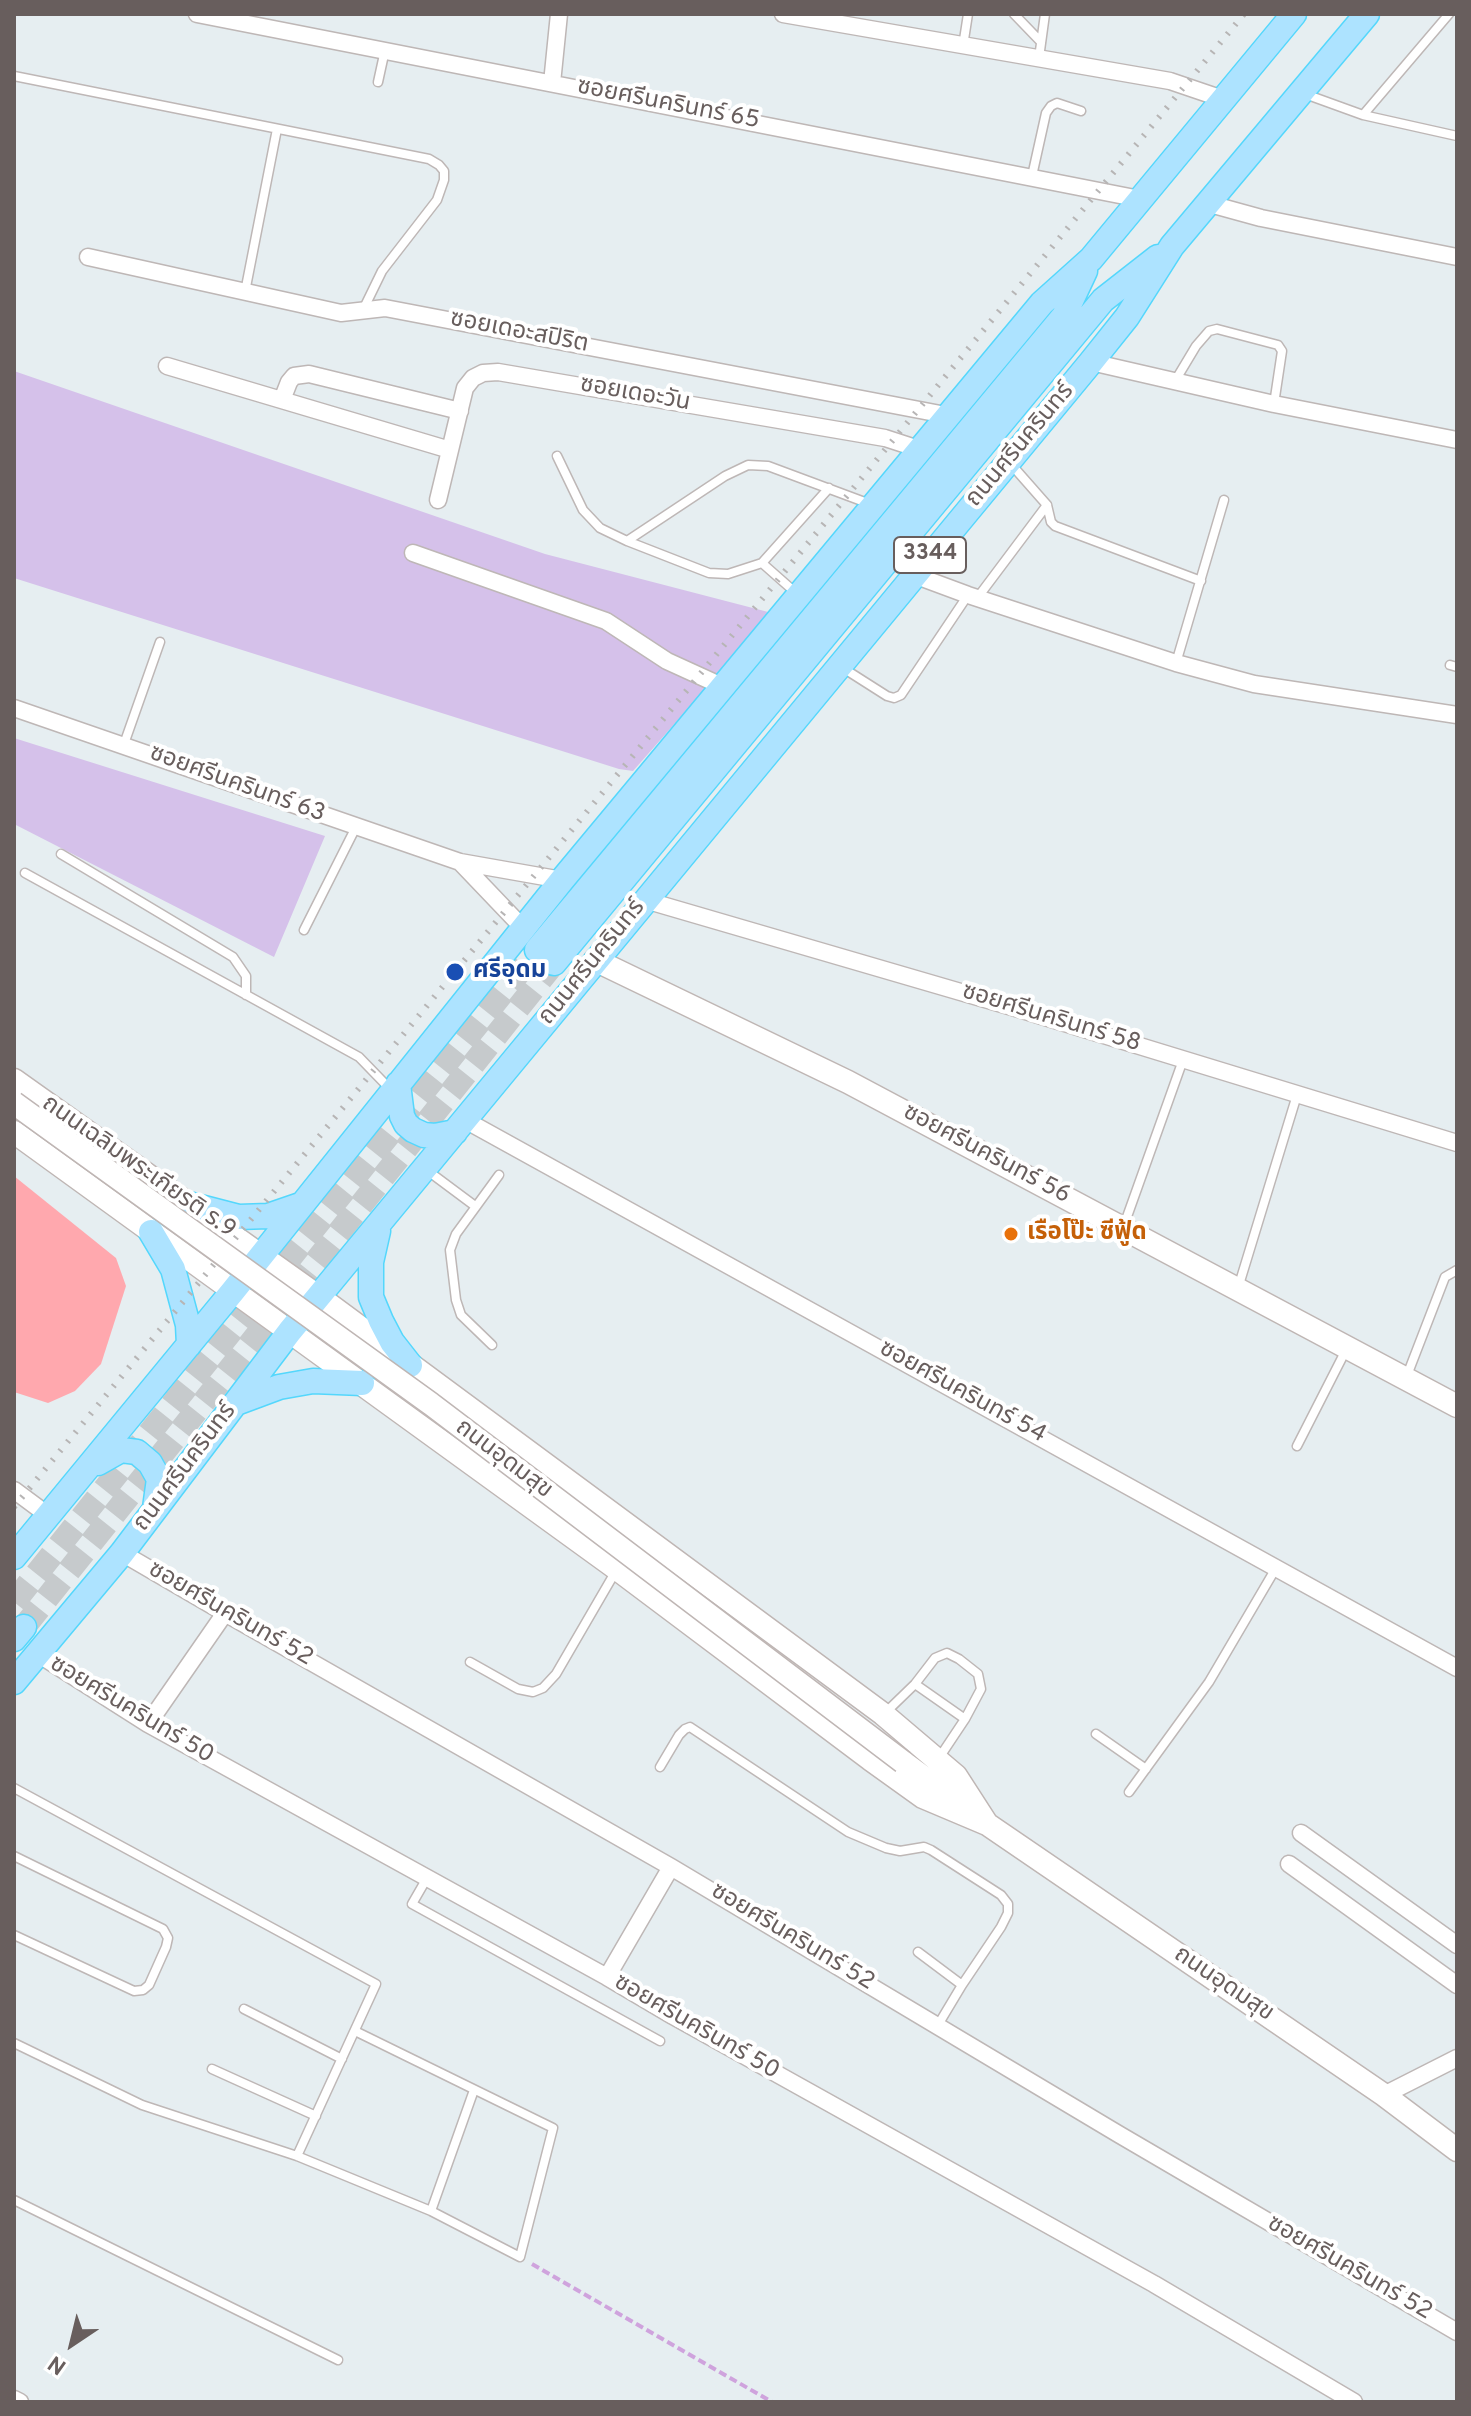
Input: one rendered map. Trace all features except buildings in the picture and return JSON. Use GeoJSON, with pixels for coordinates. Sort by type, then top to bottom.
{"type":"FeatureCollection","features":[{"type":"Feature","properties":{"kind":"main road","name":"ถนนศรีนครินทร์"},"geometry":{"type":"LineString","coordinates":[[538,947],[562,880],[1042,303],[1091,259],[1294,14]]}},
{"type":"Feature","properties":{"kind":"main road","name":"ถนนศรีนครินทร์"},"geometry":{"type":"LineString","coordinates":[[14,1682],[122,1553],[290,1331],[1091,362],[1127,317],[1172,246],[1367,14]]}},
{"type":"Feature","properties":{"kind":"main road","name":"ถนนศรีนครินทร์"},"geometry":{"type":"LineString","coordinates":[[14,1557],[262,1256],[428,1047],[538,947],[1103,300],[1172,246]]}},
{"type":"Feature","properties":{"kind":"main road","name":"ถนนศรีนครินทร์"},"geometry":{"type":"LineString","coordinates":[[538,947],[1064,316],[1091,259]]}},
{"type":"Feature","properties":{"kind":"main road","name":"ซอยศรีนครินทร์ 56"},"geometry":{"type":"LineString","coordinates":[[595,960],[848,1082],[1457,1406]]}},
{"type":"Feature","properties":{"kind":"main road","name":"ถนนเฉลิมพระเกียรติ ร.9"},"geometry":{"type":"LineString","coordinates":[[14,1080],[262,1256]]}},
{"type":"Feature","properties":{"kind":"main road"},"geometry":{"type":"LineString","coordinates":[[395,1088],[402,1116],[413,1130],[435,1136],[460,1126]]}},
{"type":"Feature","properties":{"kind":"main road","name":"ถนนอุดมสุข"},"geometry":{"type":"LineString","coordinates":[[14,1103],[431,1404],[987,1824],[1384,2095],[1457,2150]]}},
{"type":"Feature","properties":{"kind":"main road","name":"ถนนเฉลิมพระเกียรติ ร.9"},"geometry":{"type":"LineString","coordinates":[[14,1132],[233,1291]]}},
{"type":"Feature","properties":{"kind":"main road"},"geometry":{"type":"LineString","coordinates":[[87,1185],[106,1191],[123,1184],[125,1166],[111,1149]]}},
{"type":"Feature","properties":{"kind":"main road"},"geometry":{"type":"LineString","coordinates":[[189,1204],[239,1217],[268,1216],[300,1205]]}},
{"type":"Feature","properties":{"kind":"main road"},"geometry":{"type":"LineString","coordinates":[[379,1225],[371,1262],[371,1297],[392,1342],[410,1365]]}},
{"type":"Feature","properties":{"kind":"main road"},"geometry":{"type":"LineString","coordinates":[[151,1232],[173,1269],[188,1325],[189,1345]]}},
{"type":"Feature","properties":{"kind":"main road","name":"ถนนอุดมสุข"},"geometry":{"type":"LineString","coordinates":[[262,1256],[883,1714],[956,1776],[987,1824]]}},
{"type":"Feature","properties":{"kind":"main road","name":"ถนนอุดมสุข"},"geometry":{"type":"LineString","coordinates":[[233,1291],[525,1501],[923,1797],[987,1824]]}},
{"type":"Feature","properties":{"kind":"main road"},"geometry":{"type":"LineString","coordinates":[[235,1403],[279,1387],[313,1381],[362,1383]]}},
{"type":"Feature","properties":{"kind":"main road"},"geometry":{"type":"LineString","coordinates":[[89,1468],[121,1450],[137,1452],[150,1463],[159,1479],[154,1511]]}},
{"type":"Feature","properties":{"kind":"main road"},"geometry":{"type":"LineString","coordinates":[[525,1501],[518,1488],[517,1479],[521,1471],[532,1465],[550,1468]]}},
{"type":"Feature","properties":{"kind":"street","name":"ซอยศรีนครินทร์ 65"},"geometry":{"type":"LineString","coordinates":[[197,14],[1140,199]]}},
{"type":"Feature","properties":{"kind":"street"},"geometry":{"type":"LineString","coordinates":[[552,83],[559,14]]}},
{"type":"Feature","properties":{"kind":"street"},"geometry":{"type":"LineString","coordinates":[[788,14],[963,47],[1040,50],[1170,81],[1223,99]]}},
{"type":"Feature","properties":{"kind":"street"},"geometry":{"type":"LineString","coordinates":[[1210,204],[1261,218],[1457,257]]}},
{"type":"Feature","properties":{"kind":"street","name":"ซอยเดอะสปิริต"},"geometry":{"type":"LineString","coordinates":[[88,257],[341,313],[385,308],[951,416]]}},
{"type":"Feature","properties":{"kind":"street"},"geometry":{"type":"LineString","coordinates":[[1091,362],[1274,404],[1457,440]]}},
{"type":"Feature","properties":{"kind":"street"},"geometry":{"type":"LineString","coordinates":[[167,366],[450,450]]}},
{"type":"Feature","properties":{"kind":"street","name":"ซอยเดอะวัน"},"geometry":{"type":"LineString","coordinates":[[438,500],[465,388],[473,378],[483,373],[498,372],[885,438],[922,450]]}},
{"type":"Feature","properties":{"kind":"street"},"geometry":{"type":"LineString","coordinates":[[282,400],[294,376],[309,374],[460,411]]}},
{"type":"Feature","properties":{"kind":"street"},"geometry":{"type":"LineString","coordinates":[[413,553],[606,621],[667,661],[724,687]]}},
{"type":"Feature","properties":{"kind":"street"},"geometry":{"type":"LineString","coordinates":[[914,575],[1176,663],[1254,684],[1457,715]]}},
{"type":"Feature","properties":{"kind":"street","name":"ซอยศรีนครินทร์ 63"},"geometry":{"type":"LineString","coordinates":[[14,708],[460,862],[562,880]]}},
{"type":"Feature","properties":{"kind":"street","name":"ซอยศรีนครินทร์ 63"},"geometry":{"type":"LineString","coordinates":[[460,862],[538,947]]}},
{"type":"Feature","properties":{"kind":"street","name":"ซอยศรีนครินทร์ 58"},"geometry":{"type":"LineString","coordinates":[[645,900],[1457,1143]]}},
{"type":"Feature","properties":{"kind":"street","name":"ซอยศรีนครินทร์ 54"},"geometry":{"type":"LineString","coordinates":[[460,1126],[1457,1668]]}},
{"type":"Feature","properties":{"kind":"street"},"geometry":{"type":"LineString","coordinates":[[14,1490],[49,1516]]}},
{"type":"Feature","properties":{"kind":"street","name":"ซอยศรีนครินทร์ 52"},"geometry":{"type":"LineString","coordinates":[[122,1553],[671,1867],[1457,2332]]}},
{"type":"Feature","properties":{"kind":"street"},"geometry":{"type":"LineString","coordinates":[[148,1724],[225,1613]]}},
{"type":"Feature","properties":{"kind":"street","name":"ซอยศรีนครินทร์ 50"},"geometry":{"type":"LineString","coordinates":[[38,1654],[148,1724],[1154,2284],[1354,2402]]}},
{"type":"Feature","properties":{"kind":"street"},"geometry":{"type":"LineString","coordinates":[[1301,1833],[1457,1945]]}},
{"type":"Feature","properties":{"kind":"street"},"geometry":{"type":"LineString","coordinates":[[1289,1864],[1457,1985]]}},
{"type":"Feature","properties":{"kind":"street"},"geometry":{"type":"LineString","coordinates":[[607,1977],[671,1867]]}},
{"type":"Feature","properties":{"kind":"street"},"geometry":{"type":"LineString","coordinates":[[1384,2095],[1457,2058]]}},
{"type":"Feature","properties":{"kind":"street"},"geometry":{"type":"LineString","coordinates":[[14,2399],[20,2402]]}},
{"type":"Feature","properties":{"kind":"lane"},"geometry":{"type":"LineString","coordinates":[[963,47],[968,14]]}},
{"type":"Feature","properties":{"kind":"lane"},"geometry":{"type":"LineString","coordinates":[[1014,14],[1040,50]]}},
{"type":"Feature","properties":{"kind":"lane"},"geometry":{"type":"LineString","coordinates":[[1040,50],[1045,14]]}},
{"type":"Feature","properties":{"kind":"lane"},"geometry":{"type":"LineString","coordinates":[[1363,115],[1449,14]]}},
{"type":"Feature","properties":{"kind":"lane"},"geometry":{"type":"LineString","coordinates":[[378,82],[385,50]]}},
{"type":"Feature","properties":{"kind":"lane"},"geometry":{"type":"LineString","coordinates":[[14,76],[429,159],[439,165],[444,171],[444,180],[437,200],[382,271],[363,310]]}},
{"type":"Feature","properties":{"kind":"lane"},"geometry":{"type":"LineString","coordinates":[[1301,92],[1363,115],[1457,136]]}},
{"type":"Feature","properties":{"kind":"lane"},"geometry":{"type":"LineString","coordinates":[[1032,176],[1046,113],[1051,106],[1057,103],[1081,111]]}},
{"type":"Feature","properties":{"kind":"lane"},"geometry":{"type":"LineString","coordinates":[[245,292],[277,129]]}},
{"type":"Feature","properties":{"kind":"lane"},"geometry":{"type":"LineString","coordinates":[[1174,382],[1196,346],[1209,331],[1217,329],[1278,345],[1282,351],[1274,404]]}},
{"type":"Feature","properties":{"kind":"lane"},"geometry":{"type":"LineString","coordinates":[[557,456],[583,510],[600,528],[709,573],[728,574],[762,563],[829,488]]}},
{"type":"Feature","properties":{"kind":"lane"},"geometry":{"type":"LineString","coordinates":[[1009,462],[1047,505],[1055,526],[1201,581]]}},
{"type":"Feature","properties":{"kind":"lane"},"geometry":{"type":"LineString","coordinates":[[627,541],[725,476],[748,465],[768,466],[875,505]]}},
{"type":"Feature","properties":{"kind":"lane"},"geometry":{"type":"LineString","coordinates":[[1176,663],[1224,500]]}},
{"type":"Feature","properties":{"kind":"lane"},"geometry":{"type":"LineString","coordinates":[[839,666],[887,696],[894,698],[901,695],[973,597],[1047,505]]}},
{"type":"Feature","properties":{"kind":"lane"},"geometry":{"type":"LineString","coordinates":[[762,563],[799,597]]}},
{"type":"Feature","properties":{"kind":"lane"},"geometry":{"type":"LineString","coordinates":[[124,744],[160,642]]}},
{"type":"Feature","properties":{"kind":"lane"},"geometry":{"type":"LineString","coordinates":[[304,930],[356,827]]}},
{"type":"Feature","properties":{"kind":"lane"},"geometry":{"type":"LineString","coordinates":[[61,854],[233,957],[246,976],[246,995]]}},
{"type":"Feature","properties":{"kind":"lane"},"geometry":{"type":"LineString","coordinates":[[25,873],[359,1057],[395,1088]]}},
{"type":"Feature","properties":{"kind":"lane"},"geometry":{"type":"LineString","coordinates":[[1123,1229],[1184,1059]]}},
{"type":"Feature","properties":{"kind":"lane"},"geometry":{"type":"LineString","coordinates":[[1237,1289],[1297,1094]]}},
{"type":"Feature","properties":{"kind":"lane"},"geometry":{"type":"LineString","coordinates":[[425,1168],[475,1206]]}},
{"type":"Feature","properties":{"kind":"lane"},"geometry":{"type":"LineString","coordinates":[[492,1345],[461,1315],[456,1300],[450,1250],[456,1234],[499,1175]]}},
{"type":"Feature","properties":{"kind":"lane"},"geometry":{"type":"LineString","coordinates":[[1406,1379],[1445,1277],[1457,1270]]}},
{"type":"Feature","properties":{"kind":"lane"},"geometry":{"type":"LineString","coordinates":[[1297,1446],[1347,1348]]}},
{"type":"Feature","properties":{"kind":"lane"},"geometry":{"type":"LineString","coordinates":[[1129,1792],[1209,1682],[1276,1567]]}},
{"type":"Feature","properties":{"kind":"lane"},"geometry":{"type":"LineString","coordinates":[[470,1662],[518,1689],[533,1692],[543,1688],[556,1674],[617,1569]]}},
{"type":"Feature","properties":{"kind":"lane"},"geometry":{"type":"LineString","coordinates":[[883,1714],[941,1654],[947,1653],[959,1659],[978,1674],[981,1689],[938,1759]]}},
{"type":"Feature","properties":{"kind":"lane"},"geometry":{"type":"LineString","coordinates":[[915,1684],[965,1719]]}},
{"type":"Feature","properties":{"kind":"lane"},"geometry":{"type":"LineString","coordinates":[[660,1767],[679,1735],[690,1727],[848,1832],[900,1851],[924,1847],[1001,1895],[1008,1904],[1008,1913],[938,2025]]}},
{"type":"Feature","properties":{"kind":"lane"},"geometry":{"type":"LineString","coordinates":[[1096,1734],[1146,1769]]}},
{"type":"Feature","properties":{"kind":"lane"},"geometry":{"type":"LineString","coordinates":[[14,1788],[376,1984],[297,2156]]}},
{"type":"Feature","properties":{"kind":"lane"},"geometry":{"type":"LineString","coordinates":[[14,1856],[163,1929],[168,1938],[149,1985],[143,1990],[134,1991],[14,1935]]}},
{"type":"Feature","properties":{"kind":"lane"},"geometry":{"type":"LineString","coordinates":[[427,1878],[412,1904],[660,2041]]}},
{"type":"Feature","properties":{"kind":"lane"},"geometry":{"type":"LineString","coordinates":[[918,1952],[962,1985]]}},
{"type":"Feature","properties":{"kind":"lane"},"geometry":{"type":"LineString","coordinates":[[244,2009],[342,2059]]}},
{"type":"Feature","properties":{"kind":"lane"},"geometry":{"type":"LineString","coordinates":[[14,2043],[142,2105],[297,2156],[431,2211],[520,2257],[553,2128],[355,2031]]}},
{"type":"Feature","properties":{"kind":"lane"},"geometry":{"type":"LineString","coordinates":[[212,2069],[316,2116]]}},
{"type":"Feature","properties":{"kind":"lane"},"geometry":{"type":"LineString","coordinates":[[431,2211],[474,2090]]}},
{"type":"Feature","properties":{"kind":"lane"},"geometry":{"type":"LineString","coordinates":[[14,2200],[338,2360]]}},
{"type":"Feature","properties":{"kind":"path"},"geometry":{"type":"LineString","coordinates":[[520,2257],[772,2402]]}},
{"type":"Feature","properties":{"kind":"shaded area"},"geometry":{"type":"Polygon","coordinates":[[[14,371],[545,554],[772,613],[633,771],[14,578],[14,371]]]}},
{"type":"Feature","properties":{"kind":"shaded area"},"geometry":{"type":"Polygon","coordinates":[[[14,738],[325,836],[274,957],[14,824],[14,738]]]}},
{"type":"Feature","properties":{"kind":"shaded area"},"geometry":{"type":"Polygon","coordinates":[[[14,1176],[116,1258],[126,1286],[101,1364],[75,1391],[48,1403],[14,1392],[14,1176]]]}},
{"type":"Feature","properties":{"kind":"tunnel"},"geometry":{"type":"LineString","coordinates":[[14,1602],[537,950]]}},
{"type":"Feature","properties":{"kind":"tunnel"},"geometry":{"type":"LineString","coordinates":[[24,1627],[554,963]]}},
{"type":"Feature","properties":{"kind":"railway"},"geometry":{"type":"LineString","coordinates":[[14,1507],[1244,14]]}},
{"type":"Feature","properties":{"kind":"place","name":"ศรีอุดม"},"geometry":{"type":"Point","coordinates":[455,972]}},
{"type":"Feature","properties":{"kind":"place","name":"เรือโป๊ะ ซีฟู้ด"},"geometry":{"type":"Point","coordinates":[1011,1234]}}]}
